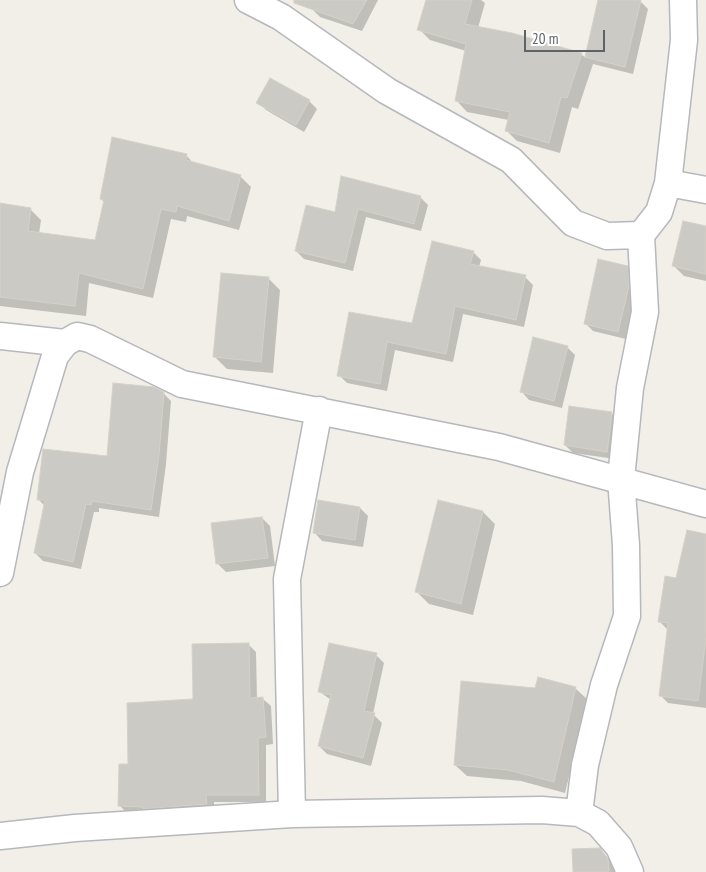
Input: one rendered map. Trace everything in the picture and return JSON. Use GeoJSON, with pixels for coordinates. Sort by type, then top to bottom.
{"type":"FeatureCollection","features":[{"type":"Feature","properties":{"kind":"street"},"geometry":{"type":"LineString","coordinates":[[248,0],[282,17],[386,91],[511,160],[573,223],[607,236],[642,234]]}},
{"type":"Feature","properties":{"kind":"street"},"geometry":{"type":"LineString","coordinates":[[579,813],[585,765],[604,685],[627,616],[626,546],[621,479],[630,388],[645,312],[642,234],[659,212],[668,183],[684,40],[683,0]]}},
{"type":"Feature","properties":{"kind":"street"},"geometry":{"type":"LineString","coordinates":[[668,183],[706,190]]}},
{"type":"Feature","properties":{"kind":"street"},"geometry":{"type":"LineString","coordinates":[[0,336],[65,343]]}},
{"type":"Feature","properties":{"kind":"street"},"geometry":{"type":"LineString","coordinates":[[0,572],[20,472],[55,356],[65,343],[77,336],[90,340],[182,384],[499,447],[621,479],[706,504]]}},
{"type":"Feature","properties":{"kind":"street"},"geometry":{"type":"LineString","coordinates":[[292,814],[287,579],[319,410]]}},
{"type":"Feature","properties":{"kind":"street"},"geometry":{"type":"LineString","coordinates":[[0,836],[74,828],[292,814],[542,810],[579,813],[598,823],[619,847],[630,872]]}},
{"type":"Feature","properties":{"kind":"building"},"geometry":{"type":"Polygon","coordinates":[[[294,0],[367,0],[353,24],[294,3],[294,0]]]}},
{"type":"Feature","properties":{"kind":"building"},"geometry":{"type":"Polygon","coordinates":[[[426,0],[472,0],[465,24],[512,33],[582,53],[567,98],[561,97],[549,143],[505,131],[510,112],[455,101],[466,44],[417,30],[426,0]]]}},
{"type":"Feature","properties":{"kind":"building"},"geometry":{"type":"Polygon","coordinates":[[[598,0],[641,0],[625,67],[585,57],[598,0]]]}},
{"type":"Feature","properties":{"kind":"building"},"geometry":{"type":"Polygon","coordinates":[[[270,78],[310,100],[296,125],[256,103],[270,78]]]}},
{"type":"Feature","properties":{"kind":"building"},"geometry":{"type":"Polygon","coordinates":[[[112,137],[187,154],[186,160],[241,175],[229,221],[177,206],[176,212],[161,209],[143,289],[79,273],[75,306],[0,297],[0,203],[31,208],[28,231],[95,240],[104,200],[100,199],[112,137]]]}},
{"type":"Feature","properties":{"kind":"building"},"geometry":{"type":"Polygon","coordinates":[[[341,176],[421,196],[414,224],[358,209],[345,263],[295,251],[306,205],[335,212],[341,176]]]}},
{"type":"Feature","properties":{"kind":"building"},"geometry":{"type":"Polygon","coordinates":[[[683,221],[706,226],[706,274],[672,266],[683,221]]]}},
{"type":"Feature","properties":{"kind":"building"},"geometry":{"type":"Polygon","coordinates":[[[432,241],[474,251],[470,264],[526,275],[516,320],[455,306],[446,354],[387,342],[380,384],[337,376],[349,312],[412,323],[432,241]]]}},
{"type":"Feature","properties":{"kind":"building"},"geometry":{"type":"Polygon","coordinates":[[[598,259],[628,266],[629,286],[618,332],[584,324],[598,259]]]}},
{"type":"Feature","properties":{"kind":"building"},"geometry":{"type":"Polygon","coordinates":[[[221,273],[269,277],[261,362],[213,357],[221,273]]]}},
{"type":"Feature","properties":{"kind":"building"},"geometry":{"type":"Polygon","coordinates":[[[533,337],[568,346],[554,401],[520,392],[533,337]]]}},
{"type":"Feature","properties":{"kind":"building"},"geometry":{"type":"Polygon","coordinates":[[[113,383],[154,387],[164,392],[159,455],[151,510],[92,501],[91,505],[86,504],[73,562],[34,553],[45,500],[37,500],[43,449],[107,456],[113,383]]]}},
{"type":"Feature","properties":{"kind":"building"},"geometry":{"type":"Polygon","coordinates":[[[569,406],[612,412],[607,452],[564,445],[569,406]]]}},
{"type":"Feature","properties":{"kind":"building"},"geometry":{"type":"Polygon","coordinates":[[[318,500],[360,507],[355,540],[313,533],[318,500]]]}},
{"type":"Feature","properties":{"kind":"building"},"geometry":{"type":"Polygon","coordinates":[[[438,500],[483,511],[461,604],[415,592],[438,500]]]}},
{"type":"Feature","properties":{"kind":"building"},"geometry":{"type":"Polygon","coordinates":[[[262,517],[268,558],[216,564],[211,523],[262,517]]]}},
{"type":"Feature","properties":{"kind":"building"},"geometry":{"type":"Polygon","coordinates":[[[687,530],[706,534],[706,637],[698,701],[659,696],[668,623],[658,622],[665,576],[676,578],[687,530]]]}},
{"type":"Feature","properties":{"kind":"building"},"geometry":{"type":"Polygon","coordinates":[[[249,643],[250,698],[263,697],[266,737],[258,738],[259,795],[206,795],[207,804],[143,809],[143,807],[118,806],[119,764],[128,764],[127,703],[193,699],[192,644],[249,643]]]}},
{"type":"Feature","properties":{"kind":"building"},"geometry":{"type":"Polygon","coordinates":[[[329,643],[377,653],[364,711],[375,713],[363,758],[318,746],[331,695],[318,692],[329,643]]]}},
{"type":"Feature","properties":{"kind":"building"},"geometry":{"type":"Polygon","coordinates":[[[538,677],[576,687],[554,782],[508,770],[454,765],[461,681],[535,688],[538,677]]]}},
{"type":"Feature","properties":{"kind":"building"},"geometry":{"type":"Polygon","coordinates":[[[600,848],[608,859],[609,872],[573,872],[572,849],[600,848]]]}}]}
